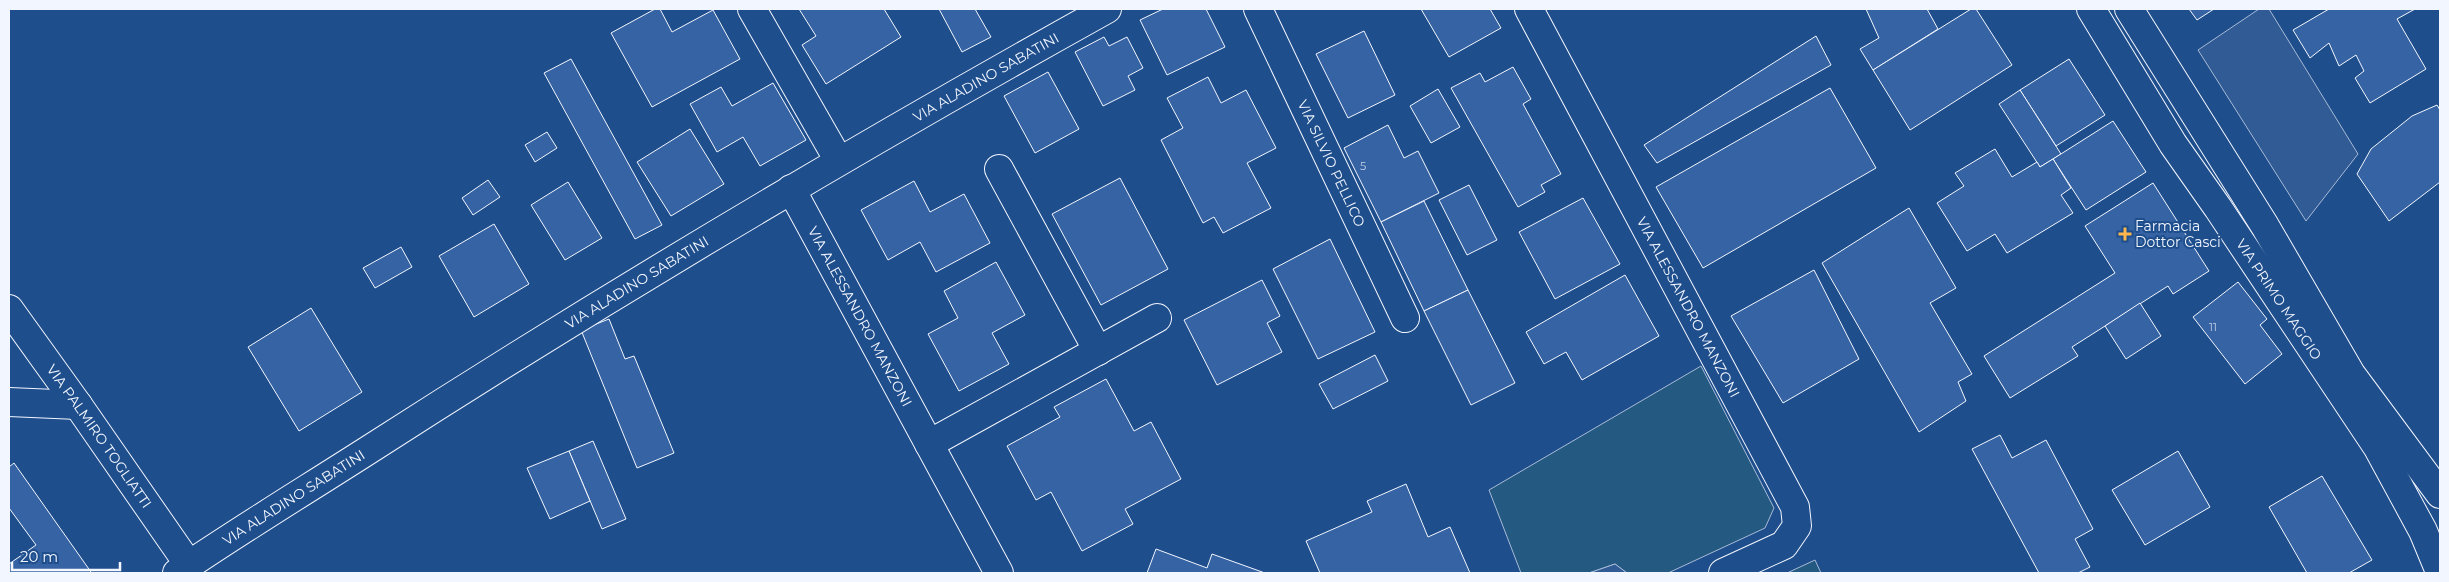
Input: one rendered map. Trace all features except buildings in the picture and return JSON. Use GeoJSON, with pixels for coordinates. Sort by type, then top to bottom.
{"type":"FeatureCollection","features":[{"type":"Feature","properties":{"kind":"street"},"geometry":{"type":"LineString","coordinates":[[752,9],[839,162]]}},
{"type":"Feature","properties":{"kind":"street","name":"VIA ALADINO SABATINI"},"geometry":{"type":"LineString","coordinates":[[183,569],[474,382],[791,189],[1107,9]]}},
{"type":"Feature","properties":{"kind":"street","name":"VIA SILVIO PELLICO"},"geometry":{"type":"LineString","coordinates":[[1258,9],[1405,318]]}},
{"type":"Feature","properties":{"kind":"street","name":"VIA ALESSANDRO MANZONI"},"geometry":{"type":"LineString","coordinates":[[1529,9],[1795,507],[1797,526],[1784,544],[1723,573]]}},
{"type":"Feature","properties":{"kind":"street","name":"VIA PRIMO MAGGIO"},"geometry":{"type":"LineString","coordinates":[[2091,9],[2173,144],[2218,208],[2378,448],[2423,531],[2440,572]]}},
{"type":"Feature","properties":{"kind":"street","name":"VIA PRIMO MAGGIO"},"geometry":{"type":"LineString","coordinates":[[2129,9],[2264,226],[2352,374],[2440,494]]}},
{"type":"Feature","properties":{"kind":"street"},"geometry":{"type":"LineString","coordinates":[[999,169],[1098,351]]}},
{"type":"Feature","properties":{"kind":"street","name":"VIA ALESSANDRO MANZONI"},"geometry":{"type":"LineString","coordinates":[[791,189],[999,573]]}},
{"type":"Feature","properties":{"kind":"street","name":"VIA PALMIRO TOGLIATTI"},"geometry":{"type":"LineString","coordinates":[[9,309],[78,405],[183,569]]}},
{"type":"Feature","properties":{"kind":"street"},"geometry":{"type":"LineString","coordinates":[[929,444],[1157,318]]}},
{"type":"Feature","properties":{"kind":"street"},"geometry":{"type":"LineString","coordinates":[[9,402],[78,405]]}},
{"type":"Feature","properties":{"kind":"shaded area"},"geometry":{"type":"Polygon","coordinates":[[[2259,9],[2269,9],[2358,154],[2306,221],[2198,50],[2259,9]]]}},
{"type":"Feature","properties":{"kind":"shaded area"},"geometry":{"type":"Polygon","coordinates":[[[1701,366],[1774,508],[1765,528],[1668,573],[1627,573],[1615,564],[1589,573],[1521,573],[1489,490],[1701,366]]]}},
{"type":"Feature","properties":{"kind":"shaded area"},"geometry":{"type":"Polygon","coordinates":[[[1815,560],[1821,573],[1787,573],[1815,560]]]}},
{"type":"Feature","properties":{"kind":"shaded area"},"geometry":{"type":"Polygon","coordinates":[[[1615,564],[1627,573],[1589,573],[1615,564]]]}},
{"type":"Feature","properties":{"kind":"place","name":"Farmacia Dottor Casci"},"geometry":{"type":"Point","coordinates":[2125,234]}}]}
